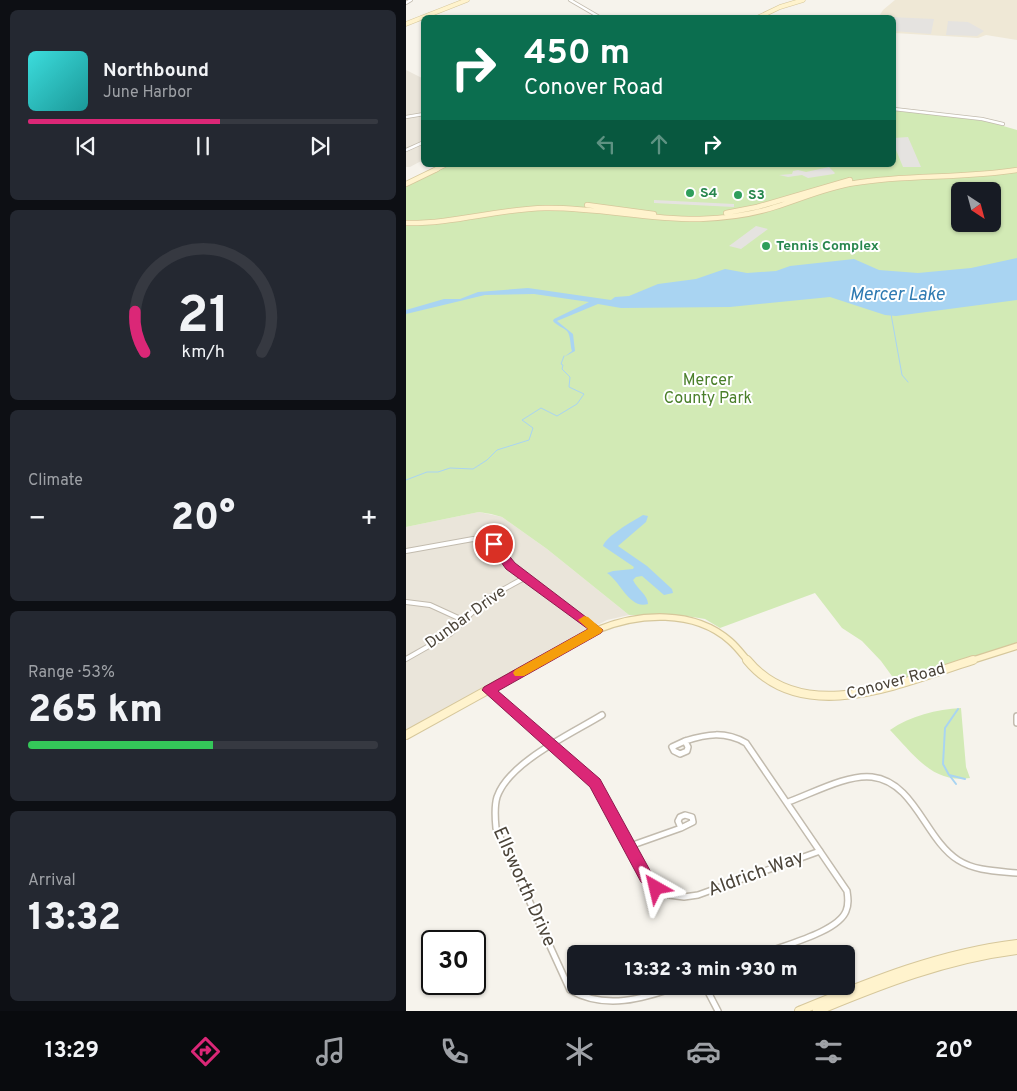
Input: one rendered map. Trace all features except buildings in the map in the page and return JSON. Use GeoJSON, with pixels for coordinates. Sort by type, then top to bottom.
{"type":"FeatureCollection","features":[{"type":"Feature","properties":{"kind":"street"},"geometry":{"type":"LineString","coordinates":[[406,3],[411,0]]}},
{"type":"Feature","properties":{"kind":"street"},"geometry":{"type":"LineString","coordinates":[[429,15],[467,0]]}},
{"type":"Feature","properties":{"kind":"street"},"geometry":{"type":"LineString","coordinates":[[570,0],[596,15]]}},
{"type":"Feature","properties":{"kind":"street"},"geometry":{"type":"LineString","coordinates":[[763,15],[780,7],[803,0]]}},
{"type":"Feature","properties":{"kind":"street"},"geometry":{"type":"LineString","coordinates":[[406,24],[421,18]]}},
{"type":"Feature","properties":{"kind":"street"},"geometry":{"type":"LineString","coordinates":[[896,109],[996,122]]}},
{"type":"Feature","properties":{"kind":"street"},"geometry":{"type":"LineString","coordinates":[[406,113],[408,117],[421,115]]}},
{"type":"Feature","properties":{"kind":"street"},"geometry":{"type":"LineString","coordinates":[[406,153],[421,144]]}},
{"type":"Feature","properties":{"kind":"street"},"geometry":{"type":"LineString","coordinates":[[406,223],[435,224],[514,207],[554,204],[583,205],[659,214],[709,214],[758,207],[824,186],[850,180],[972,172],[1017,166]]}},
{"type":"Feature","properties":{"kind":"street"},"geometry":{"type":"LineString","coordinates":[[406,184],[441,167]]}},
{"type":"Feature","properties":{"kind":"street"},"geometry":{"type":"LineString","coordinates":[[406,220],[461,218],[553,207],[590,209],[654,218],[702,219],[755,212],[844,185],[903,177],[974,175],[1017,170]]}},
{"type":"Feature","properties":{"kind":"street"},"geometry":{"type":"LineString","coordinates":[[795,196],[800,199]]}},
{"type":"Feature","properties":{"kind":"street"},"geometry":{"type":"LineString","coordinates":[[406,551],[473,539],[484,539],[494,544],[504,560],[597,630]]}},
{"type":"Feature","properties":{"kind":"street","name":"Dunbar Drive"},"geometry":{"type":"LineString","coordinates":[[406,659],[442,640],[486,599],[526,577]]}},
{"type":"Feature","properties":{"kind":"street"},"geometry":{"type":"LineString","coordinates":[[406,602],[430,605],[465,620]]}},
{"type":"Feature","properties":{"kind":"street","name":"Conover Road"},"geometry":{"type":"LineString","coordinates":[[406,735],[597,630],[615,623],[644,618],[672,618],[711,628],[726,637],[738,648],[752,666],[772,681],[798,692],[829,697],[865,694],[1017,646]]}},
{"type":"Feature","properties":{"kind":"street","name":"Aldrich Way"},"geometry":{"type":"LineString","coordinates":[[488,690],[598,787],[651,884],[669,895],[684,897],[698,895],[820,851]]}},
{"type":"Feature","properties":{"kind":"street","name":"Ellsworth Drive"},"geometry":{"type":"LineString","coordinates":[[580,1002],[570,990],[499,836],[495,820],[498,796],[506,780],[519,766],[602,715]]}},
{"type":"Feature","properties":{"kind":"street"},"geometry":{"type":"LineString","coordinates":[[1017,716],[1017,724]]}},
{"type":"Feature","properties":{"kind":"street"},"geometry":{"type":"LineString","coordinates":[[685,740],[715,733],[728,734],[741,739],[750,746],[847,891],[848,904],[844,916],[828,929],[786,945]]}},
{"type":"Feature","properties":{"kind":"street"},"geometry":{"type":"LineString","coordinates":[[788,802],[858,778],[872,777],[884,779],[898,788],[953,857],[973,867],[1017,873]]}},
{"type":"Feature","properties":{"kind":"street"},"geometry":{"type":"LineString","coordinates":[[630,846],[681,829]]}},
{"type":"Feature","properties":{"kind":"street"},"geometry":{"type":"LineString","coordinates":[[799,1011],[891,974],[929,961],[969,950],[1017,944]]}},
{"type":"Feature","properties":{"kind":"street"},"geometry":{"type":"LineString","coordinates":[[817,1011],[932,966],[972,956],[1017,950]]}},
{"type":"Feature","properties":{"kind":"street"},"geometry":{"type":"LineString","coordinates":[[627,1006],[656,995]]}},
{"type":"Feature","properties":{"kind":"street"},"geometry":{"type":"LineString","coordinates":[[710,995],[718,1011]]}},
{"type":"Feature","properties":{"kind":"shaded area"},"geometry":{"type":"Polygon","coordinates":[[[895,0],[1017,0],[1017,40],[986,35],[978,38],[896,33],[896,15],[880,15],[895,0]]]}},
{"type":"Feature","properties":{"kind":"shaded area"},"geometry":{"type":"Polygon","coordinates":[[[896,17],[934,19],[931,34],[896,31],[896,17]]]}},
{"type":"Feature","properties":{"kind":"shaded area"},"geometry":{"type":"Polygon","coordinates":[[[948,21],[968,22],[984,31],[977,36],[946,35],[948,21]]]}},
{"type":"Feature","properties":{"kind":"shaded area"},"geometry":{"type":"Polygon","coordinates":[[[406,70],[421,78],[421,161],[406,167],[406,70]]]}},
{"type":"Feature","properties":{"kind":"shaded area"},"geometry":{"type":"Polygon","coordinates":[[[908,137],[921,167],[903,167],[896,150],[896,138],[908,137]]]}},
{"type":"Feature","properties":{"kind":"shaded area"},"geometry":{"type":"Polygon","coordinates":[[[829,167],[834,174],[808,178],[802,175],[788,177],[779,175],[792,174],[793,171],[798,170],[806,172],[829,167]]]}},
{"type":"Feature","properties":{"kind":"shaded area"},"geometry":{"type":"Polygon","coordinates":[[[654,200],[734,204],[734,207],[654,203],[654,200]]]}},
{"type":"Feature","properties":{"kind":"shaded area"},"geometry":{"type":"Polygon","coordinates":[[[756,226],[768,229],[741,249],[729,246],[756,226]]]}},
{"type":"Feature","properties":{"kind":"shaded area"},"geometry":{"type":"Polygon","coordinates":[[[479,512],[502,517],[547,549],[629,615],[607,620],[423,723],[406,730],[406,527],[479,512]]]}},
{"type":"Feature","properties":{"kind":"green space","name":"Mercer County Park"},"geometry":{"type":"Polygon","coordinates":[[[896,110],[986,121],[1017,130],[1017,646],[897,683],[881,661],[862,641],[842,628],[815,593],[720,628],[705,619],[680,615],[629,615],[547,549],[502,517],[479,512],[406,527],[406,186],[444,167],[896,167],[896,110]]]}},
{"type":"Feature","properties":{"kind":"green space"},"geometry":{"type":"Polygon","coordinates":[[[961,708],[966,767],[970,778],[957,779],[945,777],[925,766],[890,730],[924,714],[961,708]]]}},
{"type":"Feature","properties":{"kind":"water","name":"Mercer Lake"},"geometry":{"type":"Polygon","coordinates":[[[1017,258],[1017,300],[896,316],[885,315],[830,297],[730,307],[621,308],[598,304],[557,321],[573,334],[575,351],[564,357],[572,351],[569,336],[567,331],[553,321],[589,302],[534,294],[485,295],[406,314],[406,310],[444,299],[460,299],[478,292],[528,288],[611,300],[615,297],[629,296],[658,284],[696,279],[725,269],[747,273],[776,271],[790,266],[854,259],[879,270],[918,273],[971,268],[1017,258]]]}},
{"type":"Feature","properties":{"kind":"water"},"geometry":{"type":"Polygon","coordinates":[[[643,515],[648,516],[646,522],[618,546],[647,566],[672,589],[673,593],[664,595],[642,576],[636,577],[633,580],[648,601],[648,604],[642,605],[631,599],[607,573],[633,569],[634,567],[603,546],[614,533],[643,515]]]}},
{"type":"Feature","properties":{"kind":"waterway"},"geometry":{"type":"LineString","coordinates":[[891,314],[902,375],[908,382]]}},
{"type":"Feature","properties":{"kind":"waterway"},"geometry":{"type":"LineString","coordinates":[[406,480],[427,472],[438,472],[450,468],[473,469],[487,460],[497,450],[529,440],[533,428],[522,420],[541,408],[557,416],[577,404],[584,394],[569,387],[570,377],[562,369],[563,365],[561,364],[564,356]]}},
{"type":"Feature","properties":{"kind":"waterway"},"geometry":{"type":"LineString","coordinates":[[958,709],[945,728],[943,764],[949,775],[965,779]]}},
{"type":"Feature","properties":{"kind":"waterway"},"geometry":{"type":"LineString","coordinates":[[950,776],[956,784]]}},
{"type":"Feature","properties":{"kind":"slow traffic"},"geometry":{"type":"LineString","coordinates":[[520,673],[597,630],[584,620]]}},
{"type":"Feature","properties":{"kind":"place","name":"S4"},"geometry":{"type":"Point","coordinates":[690,193]}},
{"type":"Feature","properties":{"kind":"place","name":"S3"},"geometry":{"type":"Point","coordinates":[738,195]}},
{"type":"Feature","properties":{"kind":"place","name":"Tennis Complex"},"geometry":{"type":"Point","coordinates":[766,246]}},
{"type":"Feature","properties":{"kind":"route"},"geometry":{"type":"LineString","coordinates":[[494,544],[499,554],[511,566],[597,630],[488,690],[595,783],[647,878],[656,888]]}}]}
